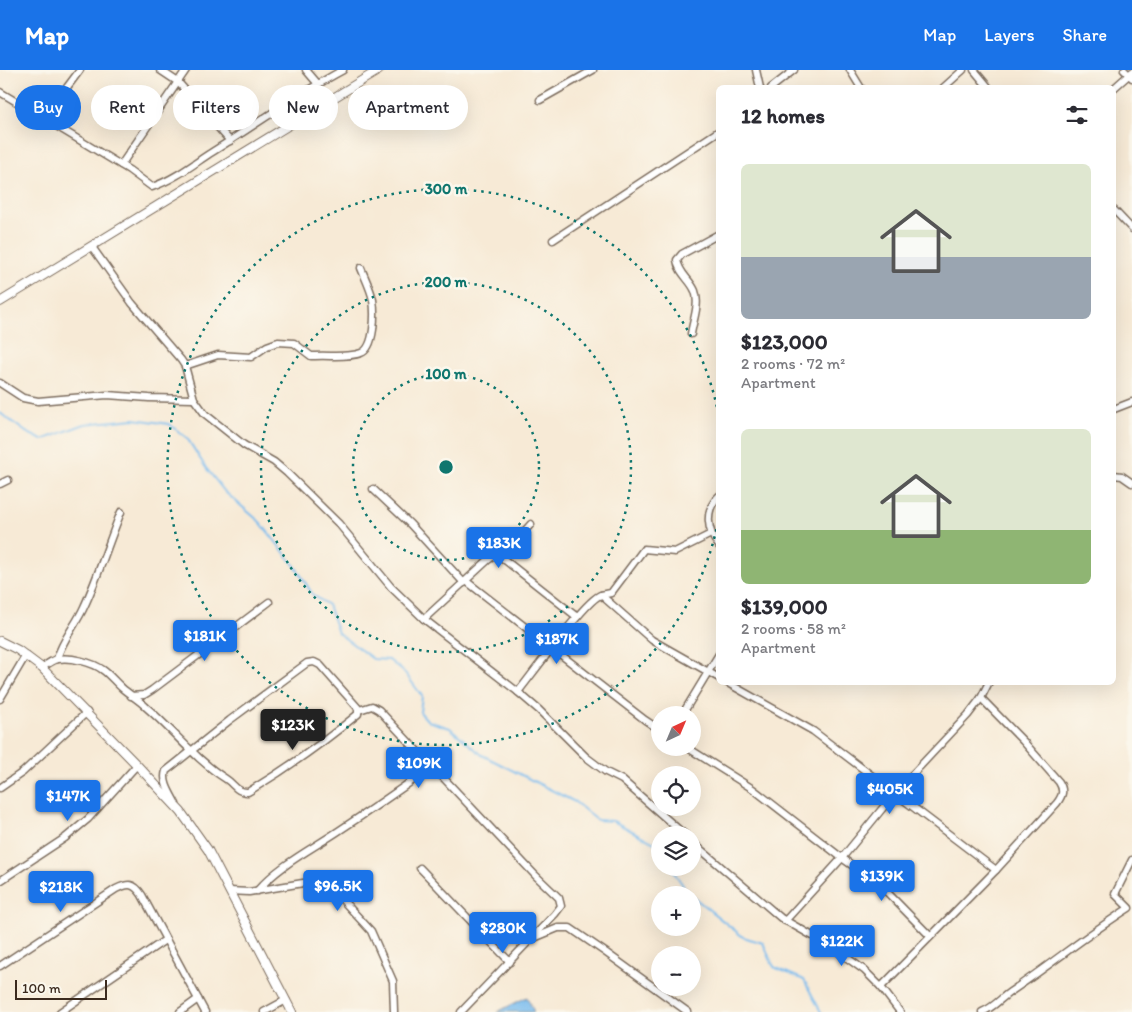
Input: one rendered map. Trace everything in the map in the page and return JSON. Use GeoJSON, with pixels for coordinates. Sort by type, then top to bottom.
{"type":"FeatureCollection","features":[{"type":"Feature","properties":{"kind":"street"},"geometry":{"type":"LineString","coordinates":[[69,85],[80,70]]}},
{"type":"Feature","properties":{"kind":"street"},"geometry":{"type":"LineString","coordinates":[[160,70],[178,82],[230,141]]}},
{"type":"Feature","properties":{"kind":"street"},"geometry":{"type":"LineString","coordinates":[[120,165],[186,70]]}},
{"type":"Feature","properties":{"kind":"street"},"geometry":{"type":"LineString","coordinates":[[306,70],[318,84]]}},
{"type":"Feature","properties":{"kind":"street"},"geometry":{"type":"LineString","coordinates":[[62,130],[152,187],[166,181],[343,70]]}},
{"type":"Feature","properties":{"kind":"street"},"geometry":{"type":"LineString","coordinates":[[0,302],[379,70]]}},
{"type":"Feature","properties":{"kind":"street"},"geometry":{"type":"LineString","coordinates":[[540,100],[592,70]]}},
{"type":"Feature","properties":{"kind":"street"},"geometry":{"type":"LineString","coordinates":[[756,70],[759,85]]}},
{"type":"Feature","properties":{"kind":"street"},"geometry":{"type":"LineString","coordinates":[[775,85],[794,70]]}},
{"type":"Feature","properties":{"kind":"street"},"geometry":{"type":"LineString","coordinates":[[850,70],[860,85]]}},
{"type":"Feature","properties":{"kind":"street"},"geometry":{"type":"LineString","coordinates":[[946,85],[963,70]]}},
{"type":"Feature","properties":{"kind":"street"},"geometry":{"type":"LineString","coordinates":[[974,70],[986,85]]}},
{"type":"Feature","properties":{"kind":"street"},"geometry":{"type":"LineString","coordinates":[[1116,86],[1129,74]]}},
{"type":"Feature","properties":{"kind":"street"},"geometry":{"type":"LineString","coordinates":[[0,92],[15,101]]}},
{"type":"Feature","properties":{"kind":"street"},"geometry":{"type":"LineString","coordinates":[[553,240],[716,133]]}},
{"type":"Feature","properties":{"kind":"street"},"geometry":{"type":"LineString","coordinates":[[1116,212],[1132,228]]}},
{"type":"Feature","properties":{"kind":"street"},"geometry":{"type":"LineString","coordinates":[[691,334],[696,309],[696,297],[694,288],[678,268],[677,260],[682,254],[716,236]]}},
{"type":"Feature","properties":{"kind":"street"},"geometry":{"type":"LineString","coordinates":[[92,247],[132,303],[185,366],[194,399],[205,414],[244,445],[274,462],[287,473],[339,524],[391,587],[424,619],[518,692],[586,757],[606,772],[622,780],[674,826]]}},
{"type":"Feature","properties":{"kind":"street"},"geometry":{"type":"LineString","coordinates":[[185,366],[218,355],[251,357],[267,346],[278,342],[294,343],[310,356],[349,355],[364,352],[369,347],[373,328],[373,300],[361,268]]}},
{"type":"Feature","properties":{"kind":"street"},"geometry":{"type":"LineString","coordinates":[[0,382],[23,398],[38,401],[107,395],[194,399]]}},
{"type":"Feature","properties":{"kind":"street"},"geometry":{"type":"LineString","coordinates":[[1116,408],[1132,402]]}},
{"type":"Feature","properties":{"kind":"street"},"geometry":{"type":"LineString","coordinates":[[1116,475],[1122,476],[1132,482]]}},
{"type":"Feature","properties":{"kind":"street"},"geometry":{"type":"LineString","coordinates":[[0,484],[8,480]]}},
{"type":"Feature","properties":{"kind":"street"},"geometry":{"type":"LineString","coordinates":[[373,489],[410,524],[465,582],[651,724]]}},
{"type":"Feature","properties":{"kind":"street"},"geometry":{"type":"LineString","coordinates":[[716,500],[711,506],[709,516],[711,534],[716,542]]}},
{"type":"Feature","properties":{"kind":"street"},"geometry":{"type":"LineString","coordinates":[[57,659],[62,644],[85,604],[121,512]]}},
{"type":"Feature","properties":{"kind":"street"},"geometry":{"type":"LineString","coordinates":[[501,557],[530,524]]}},
{"type":"Feature","properties":{"kind":"street"},"geometry":{"type":"LineString","coordinates":[[518,692],[577,617],[595,597],[611,593],[644,549],[675,552],[711,534]]}},
{"type":"Feature","properties":{"kind":"street"},"geometry":{"type":"LineString","coordinates":[[424,619],[494,556],[501,557],[577,617]]}},
{"type":"Feature","properties":{"kind":"street"},"geometry":{"type":"LineString","coordinates":[[601,595],[652,640],[716,676]]}},
{"type":"Feature","properties":{"kind":"street"},"geometry":{"type":"LineString","coordinates":[[132,696],[144,695],[152,690],[269,602]]}},
{"type":"Feature","properties":{"kind":"street"},"geometry":{"type":"LineString","coordinates":[[0,641],[9,644],[42,668],[87,712],[180,812],[208,850],[292,1012]]}},
{"type":"Feature","properties":{"kind":"street"},"geometry":{"type":"LineString","coordinates":[[0,699],[26,655]]}},
{"type":"Feature","properties":{"kind":"street"},"geometry":{"type":"LineString","coordinates":[[42,668],[57,659],[68,659],[103,670],[240,792],[248,792],[306,754],[358,714],[359,710],[372,706],[379,710],[559,898],[561,903],[560,908],[461,1012]]}},
{"type":"Feature","properties":{"kind":"street"},"geometry":{"type":"LineString","coordinates":[[687,706],[716,659]]}},
{"type":"Feature","properties":{"kind":"street"},"geometry":{"type":"LineString","coordinates":[[180,812],[168,790],[164,774],[191,750],[311,662],[320,665],[359,710]]}},
{"type":"Feature","properties":{"kind":"street"},"geometry":{"type":"LineString","coordinates":[[731,685],[813,731],[996,870]]}},
{"type":"Feature","properties":{"kind":"street"},"geometry":{"type":"LineString","coordinates":[[785,921],[842,858],[895,793],[968,715],[981,698],[988,685]]}},
{"type":"Feature","properties":{"kind":"street"},"geometry":{"type":"LineString","coordinates":[[881,987],[996,870],[1057,803],[1063,792],[1059,782],[981,698]]}},
{"type":"Feature","properties":{"kind":"street"},"geometry":{"type":"LineString","coordinates":[[0,788],[23,772],[87,712]]}},
{"type":"Feature","properties":{"kind":"street"},"geometry":{"type":"LineString","coordinates":[[701,756],[753,789],[842,858],[880,884],[930,936]]}},
{"type":"Feature","properties":{"kind":"street"},"geometry":{"type":"LineString","coordinates":[[0,882],[88,819],[137,765]]}},
{"type":"Feature","properties":{"kind":"street"},"geometry":{"type":"LineString","coordinates":[[257,891],[266,880],[285,866],[426,771],[434,769]]}},
{"type":"Feature","properties":{"kind":"street"},"geometry":{"type":"LineString","coordinates":[[701,850],[768,909],[785,921],[832,947],[864,970],[881,987],[900,1012]]}},
{"type":"Feature","properties":{"kind":"street"},"geometry":{"type":"LineString","coordinates":[[982,1012],[992,1007],[1102,926],[1131,909],[1115,894],[1132,860]]}},
{"type":"Feature","properties":{"kind":"street"},"geometry":{"type":"LineString","coordinates":[[420,868],[510,962]]}},
{"type":"Feature","properties":{"kind":"street"},"geometry":{"type":"LineString","coordinates":[[230,891],[257,891],[303,883],[325,888],[338,896],[368,927],[374,937],[393,981],[394,1012]]}},
{"type":"Feature","properties":{"kind":"street"},"geometry":{"type":"LineString","coordinates":[[0,966],[116,889],[131,885],[136,886],[205,1012]]}},
{"type":"Feature","properties":{"kind":"street"},"geometry":{"type":"LineString","coordinates":[[530,940],[558,928],[570,928],[688,1012]]}},
{"type":"Feature","properties":{"kind":"street"},"geometry":{"type":"LineString","coordinates":[[60,1012],[165,940]]}},
{"type":"Feature","properties":{"kind":"street"},"geometry":{"type":"LineString","coordinates":[[180,1012],[198,999]]}},
{"type":"Feature","properties":{"kind":"street"},"geometry":{"type":"LineString","coordinates":[[264,1012],[286,1000]]}},
{"type":"Feature","properties":{"kind":"water"},"geometry":{"type":"Polygon","coordinates":[[[527,997],[534,1012],[497,1012],[527,997]]]}},
{"type":"Feature","properties":{"kind":"waterway"},"geometry":{"type":"LineString","coordinates":[[0,413],[26,432],[42,440],[85,424],[134,419],[169,424],[187,438],[206,468],[225,492],[260,522],[295,566],[313,595],[328,605],[338,633],[373,659],[389,660],[405,673],[422,696],[420,712],[428,721],[450,728],[482,755],[575,802],[597,820],[613,821],[651,841]]}},
{"type":"Feature","properties":{"kind":"waterway"},"geometry":{"type":"LineString","coordinates":[[677,876],[684,886]]}},
{"type":"Feature","properties":{"kind":"waterway"},"geometry":{"type":"LineString","coordinates":[[701,903],[743,937],[763,943],[774,967],[804,980],[821,1012]]}}]}
